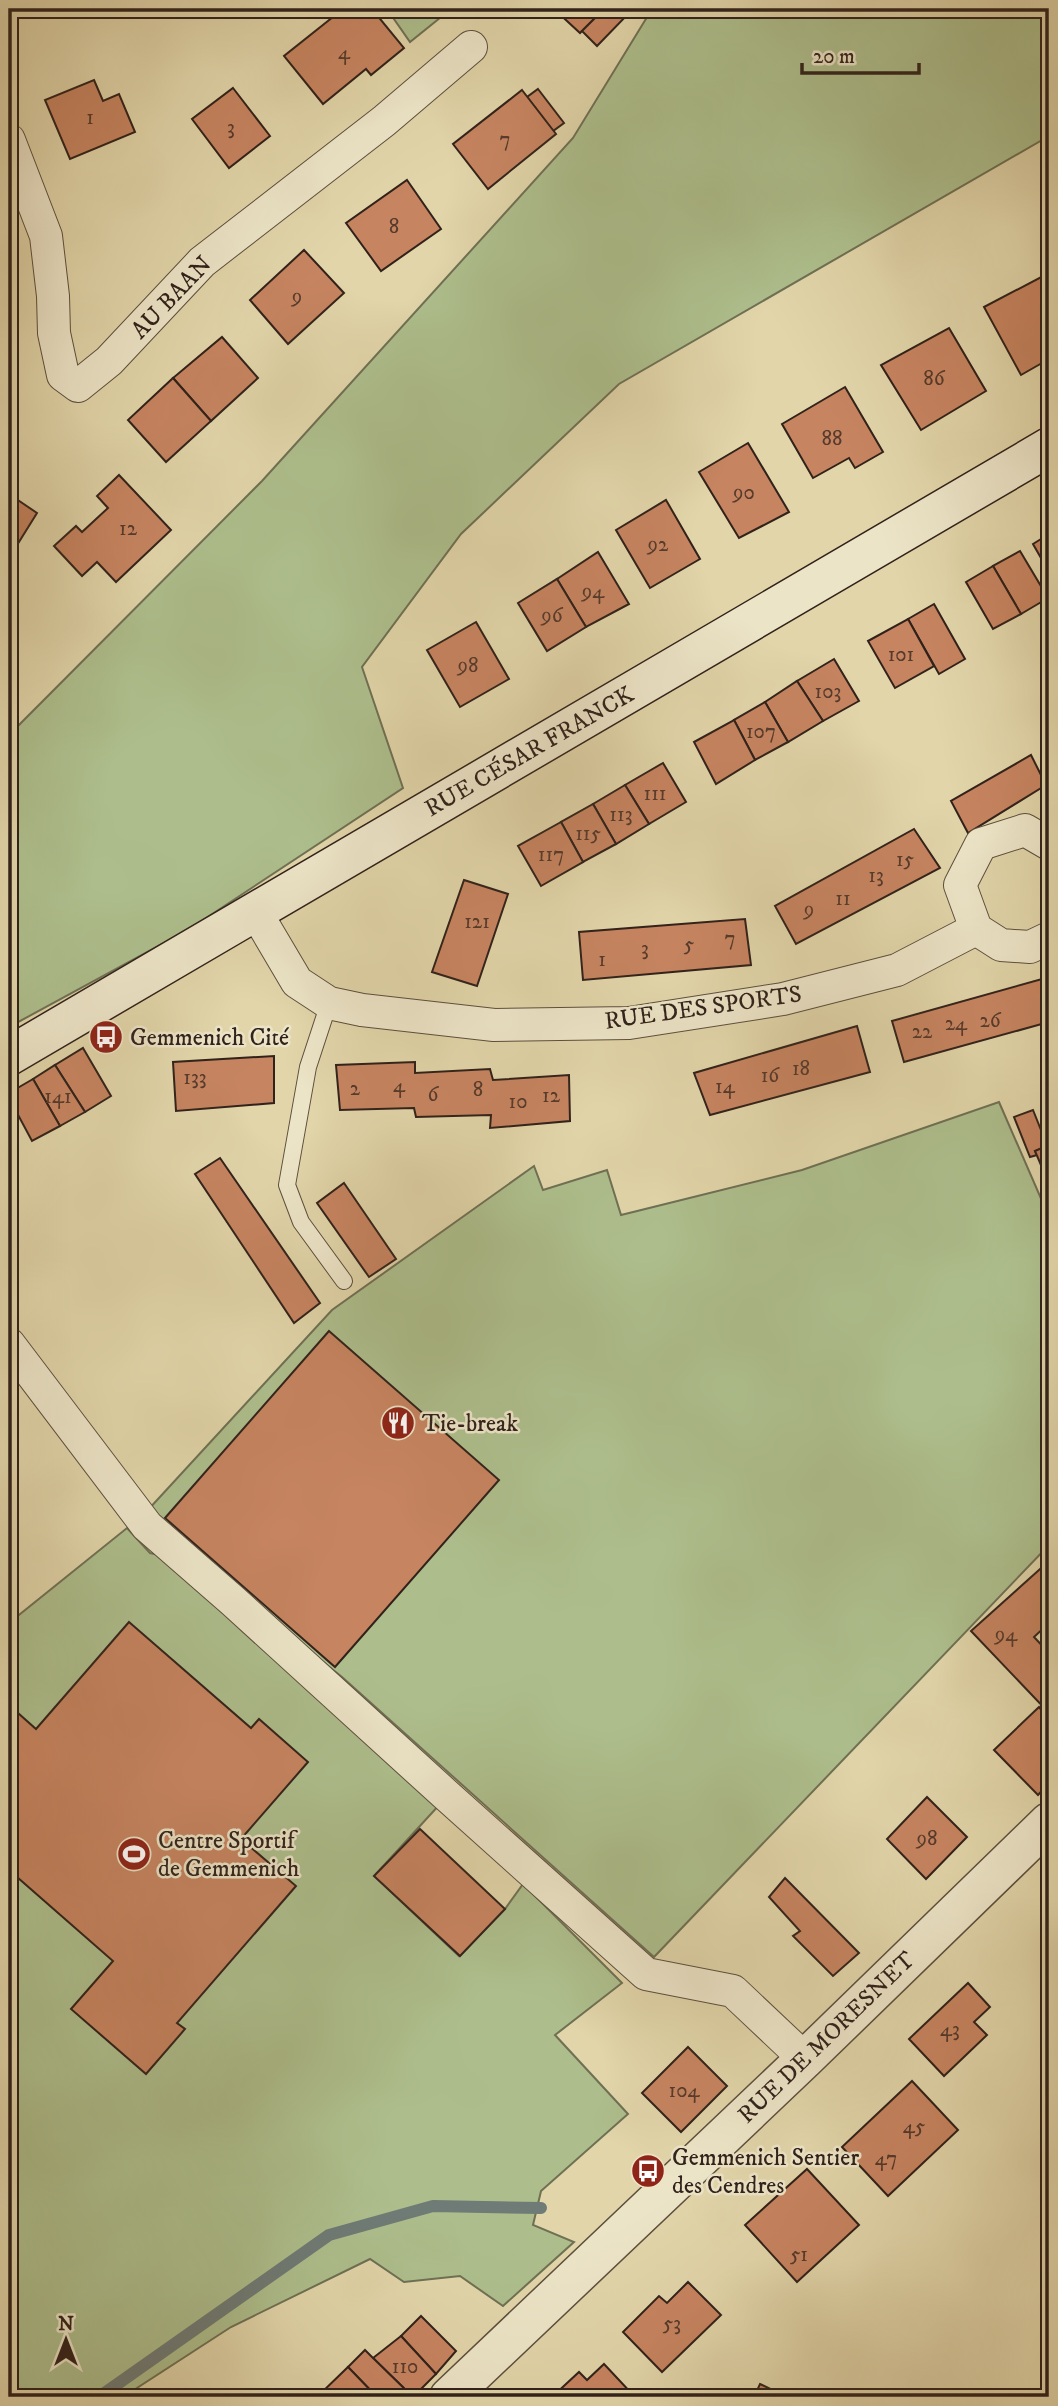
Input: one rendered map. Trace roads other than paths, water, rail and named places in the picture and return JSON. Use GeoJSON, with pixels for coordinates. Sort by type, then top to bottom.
{"type":"FeatureCollection","features":[{"type":"Feature","properties":{"kind":"main road","name":"RUE CÉSAR FRANCK"},"geometry":{"type":"LineString","coordinates":[[9,1056],[1049,447]]}},
{"type":"Feature","properties":{"kind":"main road","name":"RUE DE MORESNET"},"geometry":{"type":"LineString","coordinates":[[449,2397],[1049,1822]]}},
{"type":"Feature","properties":{"kind":"street","name":"AU BAAN"},"geometry":{"type":"LineString","coordinates":[[9,140],[46,236],[54,333],[63,375],[78,386],[109,361],[202,262],[384,121],[471,47]]}},
{"type":"Feature","properties":{"kind":"street"},"geometry":{"type":"LineString","coordinates":[[1049,844],[1025,830],[981,844],[960,885],[976,929],[1001,945],[1030,947],[1049,937]]}},
{"type":"Feature","properties":{"kind":"street","name":"RUE DES SPORTS"},"geometry":{"type":"LineString","coordinates":[[255,911],[297,982],[329,1003],[362,1010],[494,1026],[629,1023],[783,999],[897,970],[976,929]]}},
{"type":"Feature","properties":{"kind":"street"},"geometry":{"type":"LineString","coordinates":[[9,1344],[147,1526],[646,1974],[733,1991],[804,2059]]}},
{"type":"Feature","properties":{"kind":"lane"},"geometry":{"type":"LineString","coordinates":[[329,1003],[308,1067],[287,1185],[301,1222],[344,1281]]}},
{"type":"Feature","properties":{"kind":"waterway"},"geometry":{"type":"LineString","coordinates":[[99,2397],[329,2235],[433,2206],[541,2208]]}},
{"type":"Feature","properties":{"kind":"place","name":"Gemmenich Cité"},"geometry":{"type":"Point","coordinates":[106,1037]}},
{"type":"Feature","properties":{"kind":"place","name":"Tie-break"},"geometry":{"type":"Point","coordinates":[398,1423]}},
{"type":"Feature","properties":{"kind":"place","name":"Centre Sportif de Gemmenich"},"geometry":{"type":"Point","coordinates":[134,1854]}},
{"type":"Feature","properties":{"kind":"place","name":"Gemmenich Sentier des Cendres"},"geometry":{"type":"Point","coordinates":[648,2171]}}]}
